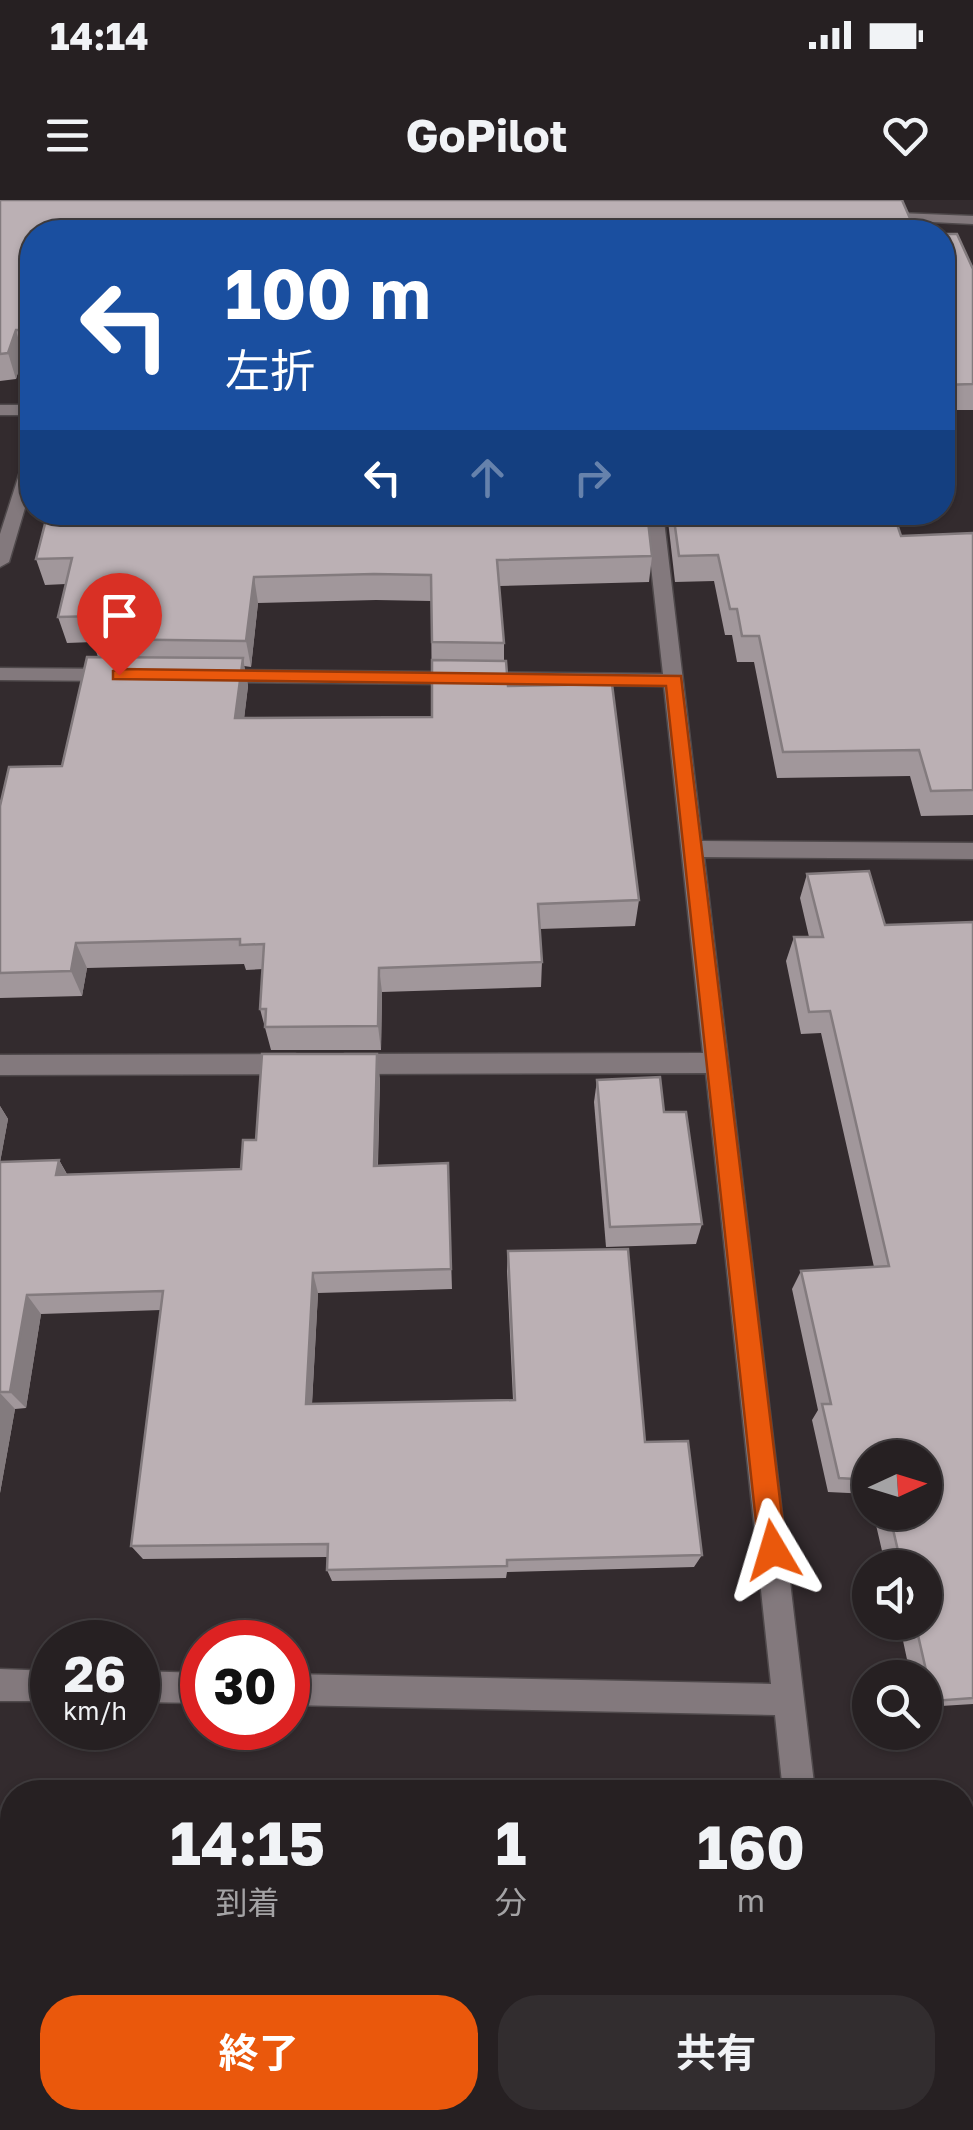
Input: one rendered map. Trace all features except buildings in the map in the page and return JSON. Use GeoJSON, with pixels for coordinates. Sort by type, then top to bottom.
{"type":"FeatureCollection","features":[{"type":"Feature","properties":{"kind":"street"},"geometry":{"type":"LineString","coordinates":[[866,216],[973,220]]}},
{"type":"Feature","properties":{"kind":"street"},"geometry":{"type":"LineString","coordinates":[[0,562],[20,498]]}},
{"type":"Feature","properties":{"kind":"street"},"geometry":{"type":"LineString","coordinates":[[656,525],[798,1780]]}},
{"type":"Feature","properties":{"kind":"street"},"geometry":{"type":"LineString","coordinates":[[0,674],[139,675]]}},
{"type":"Feature","properties":{"kind":"street"},"geometry":{"type":"LineString","coordinates":[[198,676],[674,680]]}},
{"type":"Feature","properties":{"kind":"street"},"geometry":{"type":"LineString","coordinates":[[694,849],[973,851]]}},
{"type":"Feature","properties":{"kind":"street"},"geometry":{"type":"LineString","coordinates":[[0,1064],[715,1063]]}},
{"type":"Feature","properties":{"kind":"street"},"geometry":{"type":"LineString","coordinates":[[0,1684],[30,1685]]}},
{"type":"Feature","properties":{"kind":"street"},"geometry":{"type":"LineString","coordinates":[[310,1690],[790,1700]]}},
{"type":"Feature","properties":{"kind":"route"},"geometry":{"type":"LineString","coordinates":[[119,675],[674,680],[773,1550]]}}]}
